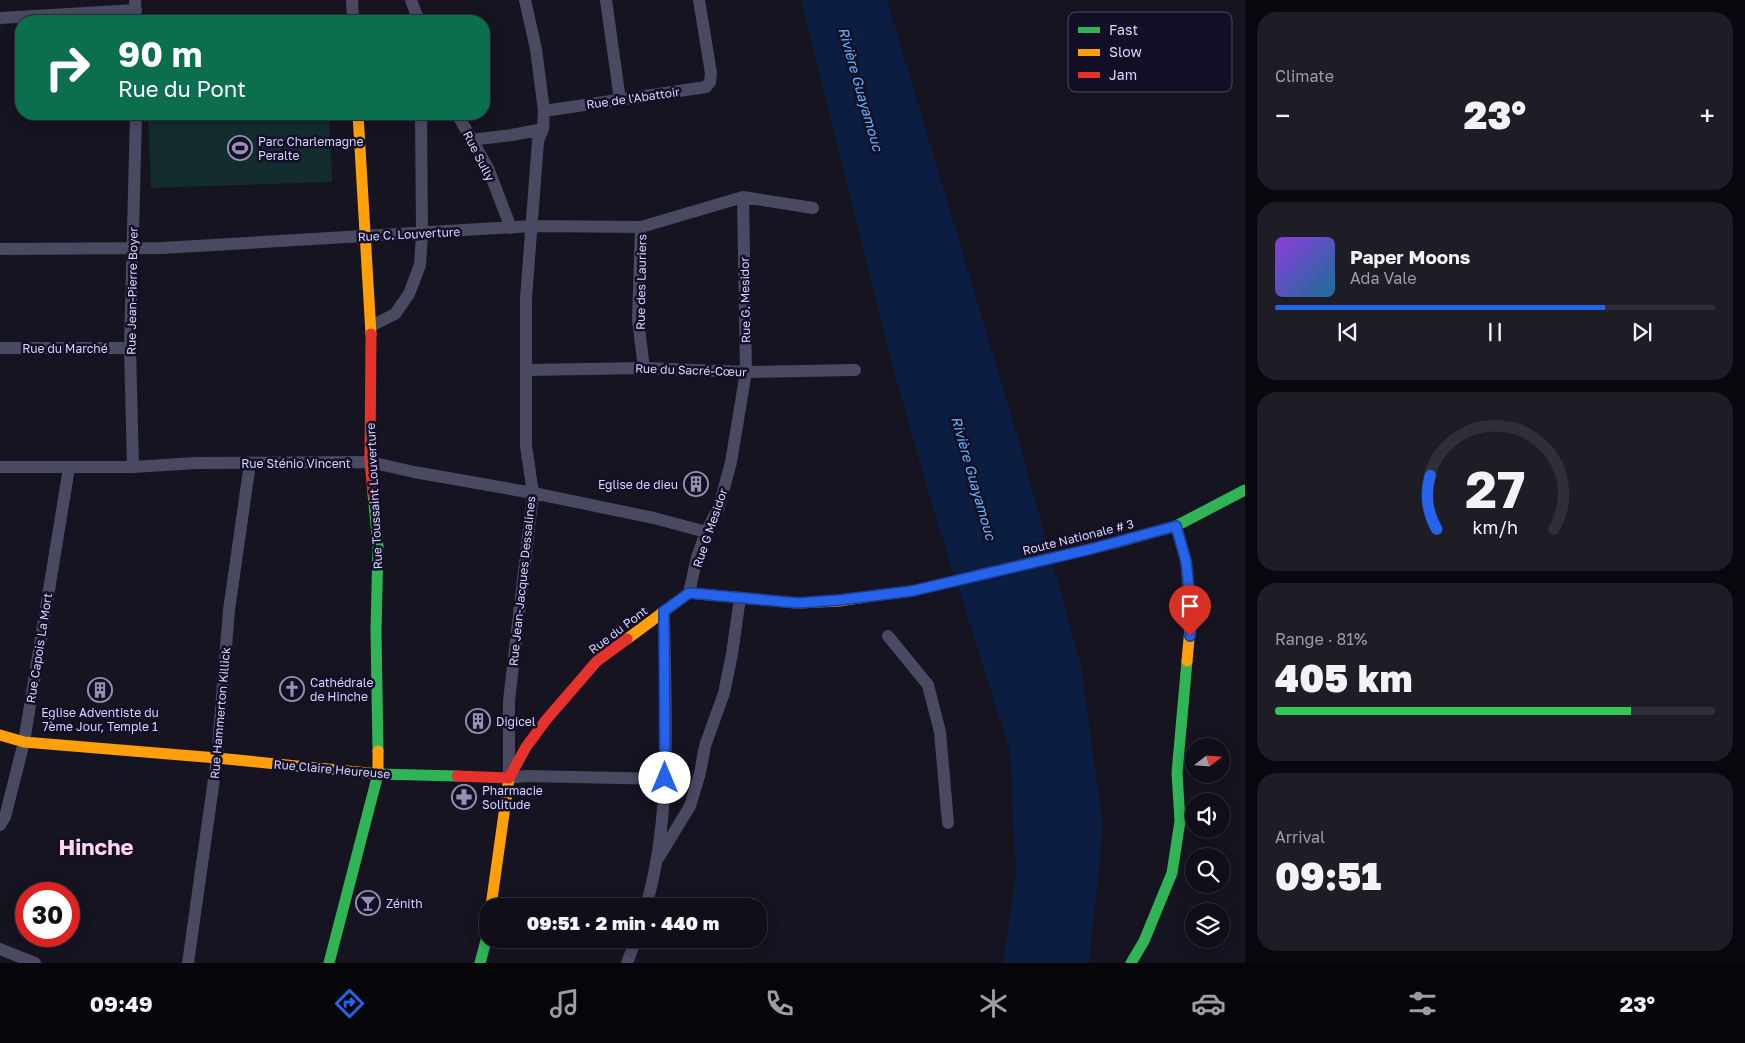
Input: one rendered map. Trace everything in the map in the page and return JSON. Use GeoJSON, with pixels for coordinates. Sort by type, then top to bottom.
{"type":"FeatureCollection","features":[{"type":"Feature","properties":{"kind":"main road","name":"Rue Toussaint Louverture"},"geometry":{"type":"LineString","coordinates":[[329,963],[378,774],[376,631],[378,546],[370,462],[370,326],[358,120]]}},
{"type":"Feature","properties":{"kind":"main road","name":"Route Nationale # 3"},"geometry":{"type":"LineString","coordinates":[[740,598],[798,603],[912,591],[1091,549],[1176,526],[1245,490]]}},
{"type":"Feature","properties":{"kind":"main road"},"geometry":{"type":"LineString","coordinates":[[1131,963],[1144,941],[1172,873],[1180,820],[1177,773],[1192,616],[1186,561],[1176,526]]}},
{"type":"Feature","properties":{"kind":"main road"},"geometry":{"type":"LineString","coordinates":[[689,593],[740,598]]}},
{"type":"Feature","properties":{"kind":"main road","name":"Rue du Pont"},"geometry":{"type":"LineString","coordinates":[[509,778],[526,747],[546,720],[597,661],[689,593]]}},
{"type":"Feature","properties":{"kind":"main road","name":"Rue Claire Heureuse"},"geometry":{"type":"LineString","coordinates":[[0,735],[24,742],[378,774],[509,778]]}},
{"type":"Feature","properties":{"kind":"main road","name":"Rue Jean-Jacques Dessalines"},"geometry":{"type":"LineString","coordinates":[[492,898],[509,778]]}},
{"type":"Feature","properties":{"kind":"main road"},"geometry":{"type":"LineString","coordinates":[[480,963],[484,948]]}},
{"type":"Feature","properties":{"kind":"street"},"geometry":{"type":"LineString","coordinates":[[352,0],[353,15]]}},
{"type":"Feature","properties":{"kind":"street"},"geometry":{"type":"LineString","coordinates":[[411,0],[417,15]]}},
{"type":"Feature","properties":{"kind":"street","name":"Rue Jean-Jacques Dessalines"},"geometry":{"type":"LineString","coordinates":[[509,778],[508,701],[533,493],[526,446],[526,298],[538,141],[543,129],[544,111],[536,49],[525,0]]}},
{"type":"Feature","properties":{"kind":"street"},"geometry":{"type":"LineString","coordinates":[[606,0],[620,100]]}},
{"type":"Feature","properties":{"kind":"street","name":"Rue de l'Abattoir"},"geometry":{"type":"LineString","coordinates":[[544,111],[706,87],[710,82],[711,73],[699,0]]}},
{"type":"Feature","properties":{"kind":"street"},"geometry":{"type":"LineString","coordinates":[[51,15],[136,10]]}},
{"type":"Feature","properties":{"kind":"street"},"geometry":{"type":"LineString","coordinates":[[0,18],[15,17]]}},
{"type":"Feature","properties":{"kind":"street","name":"Rue Jean-Pierre Boyer"},"geometry":{"type":"LineString","coordinates":[[133,467],[130,348],[136,120]]}},
{"type":"Feature","properties":{"kind":"street"},"geometry":{"type":"LineString","coordinates":[[370,326],[395,314],[410,294],[420,265],[422,233],[421,120]]}},
{"type":"Feature","properties":{"kind":"street","name":"Rue Sully"},"geometry":{"type":"LineString","coordinates":[[460,120],[488,168],[511,228]]}},
{"type":"Feature","properties":{"kind":"street"},"geometry":{"type":"LineString","coordinates":[[471,140],[543,129]]}},
{"type":"Feature","properties":{"kind":"street","name":"Rue C. Louverture"},"geometry":{"type":"LineString","coordinates":[[0,248],[133,249],[532,226],[642,227],[743,198],[812,208]]}},
{"type":"Feature","properties":{"kind":"street","name":"Rue G. Mesidor"},"geometry":{"type":"LineString","coordinates":[[731,462],[746,372],[743,198]]}},
{"type":"Feature","properties":{"kind":"street","name":"Rue des Lauriers"},"geometry":{"type":"LineString","coordinates":[[642,227],[638,320],[644,368]]}},
{"type":"Feature","properties":{"kind":"street","name":"Rue du Marché"},"geometry":{"type":"LineString","coordinates":[[0,348],[130,348]]}},
{"type":"Feature","properties":{"kind":"street","name":"Rue du Sacré-Cœur"},"geometry":{"type":"LineString","coordinates":[[527,370],[644,368],[746,372],[855,370]]}},
{"type":"Feature","properties":{"kind":"street","name":"Rue Sténio Vincent"},"geometry":{"type":"LineString","coordinates":[[0,467],[69,468],[133,467],[196,463],[370,462],[654,518],[706,532]]}},
{"type":"Feature","properties":{"kind":"street","name":"Rue G Mesidor"},"geometry":{"type":"LineString","coordinates":[[689,593],[698,556],[706,532],[719,507],[731,462]]}},
{"type":"Feature","properties":{"kind":"street","name":"Rue Hammerton Killick"},"geometry":{"type":"LineString","coordinates":[[188,963],[217,758],[229,610],[250,463]]}},
{"type":"Feature","properties":{"kind":"street","name":"Rue Capois La Mort"},"geometry":{"type":"LineString","coordinates":[[0,825],[5,817],[24,742],[69,468]]}},
{"type":"Feature","properties":{"kind":"street"},"geometry":{"type":"LineString","coordinates":[[658,859],[690,806],[706,746],[724,693],[740,598]]}},
{"type":"Feature","properties":{"kind":"street"},"geometry":{"type":"LineString","coordinates":[[648,898],[658,859],[665,778],[664,611]]}},
{"type":"Feature","properties":{"kind":"street"},"geometry":{"type":"LineString","coordinates":[[888,636],[928,685],[940,732],[948,823]]}},
{"type":"Feature","properties":{"kind":"street","name":"Rue Claire Heureuse"},"geometry":{"type":"LineString","coordinates":[[509,778],[526,776],[665,778]]}},
{"type":"Feature","properties":{"kind":"street"},"geometry":{"type":"LineString","coordinates":[[627,963],[633,948]]}},
{"type":"Feature","properties":{"kind":"street"},"geometry":{"type":"LineString","coordinates":[[0,949],[35,963]]}},
{"type":"Feature","properties":{"kind":"green space","name":"Parc Charlemagne Peralte"},"geometry":{"type":"Polygon","coordinates":[[[148,120],[329,120],[332,182],[151,188],[148,120]]]}},
{"type":"Feature","properties":{"kind":"water","name":"Rivière Guayamouc"},"geometry":{"type":"Polygon","coordinates":[[[801,0],[887,0],[1013,421],[1081,665],[1103,827],[1089,963],[1003,963],[1016,874],[1010,751],[928,492],[893,368],[801,0]]]}},
{"type":"Feature","properties":{"kind":"traffic: fast"},"geometry":{"type":"LineString","coordinates":[[1115,543],[1176,526],[1245,490]]}},
{"type":"Feature","properties":{"kind":"traffic: fast"},"geometry":{"type":"LineString","coordinates":[[373,494],[378,546],[376,631],[378,751]]}},
{"type":"Feature","properties":{"kind":"traffic: fast"},"geometry":{"type":"LineString","coordinates":[[1131,963],[1144,941],[1172,873],[1180,821],[1177,773],[1187,661]]}},
{"type":"Feature","properties":{"kind":"traffic: fast"},"geometry":{"type":"LineString","coordinates":[[329,963],[378,774],[457,776]]}},
{"type":"Feature","properties":{"kind":"traffic: fast"},"geometry":{"type":"LineString","coordinates":[[480,963],[484,948]]}},
{"type":"Feature","properties":{"kind":"traffic: slow"},"geometry":{"type":"LineString","coordinates":[[358,120],[371,334]]}},
{"type":"Feature","properties":{"kind":"traffic: slow"},"geometry":{"type":"LineString","coordinates":[[1176,526],[1186,561],[1191,617],[1187,661]]}},
{"type":"Feature","properties":{"kind":"traffic: slow"},"geometry":{"type":"LineString","coordinates":[[627,639],[689,593],[798,603],[839,601],[872,596]]}},
{"type":"Feature","properties":{"kind":"traffic: slow"},"geometry":{"type":"LineString","coordinates":[[0,735],[24,742],[378,774],[378,751]]}},
{"type":"Feature","properties":{"kind":"traffic: slow"},"geometry":{"type":"LineString","coordinates":[[492,898],[509,778]]}},
{"type":"Feature","properties":{"kind":"traffic: jam"},"geometry":{"type":"LineString","coordinates":[[371,334],[370,462],[373,494]]}},
{"type":"Feature","properties":{"kind":"traffic: jam"},"geometry":{"type":"LineString","coordinates":[[872,596],[912,591],[1115,543]]}},
{"type":"Feature","properties":{"kind":"traffic: jam"},"geometry":{"type":"LineString","coordinates":[[457,776],[509,778],[526,747],[546,720],[597,661],[627,639]]}},
{"type":"Feature","properties":{"kind":"place","name":"Parc Charlemagne Peralte"},"geometry":{"type":"Point","coordinates":[240,148]}},
{"type":"Feature","properties":{"kind":"place","name":"Eglise de dieu"},"geometry":{"type":"Point","coordinates":[696,484]}},
{"type":"Feature","properties":{"kind":"place","name":"Cathédrale de Hinche"},"geometry":{"type":"Point","coordinates":[292,689]}},
{"type":"Feature","properties":{"kind":"place","name":"Eglise Adventiste du 7ème Jour, Temple 1"},"geometry":{"type":"Point","coordinates":[100,690]}},
{"type":"Feature","properties":{"kind":"place","name":"Digicel"},"geometry":{"type":"Point","coordinates":[478,721]}},
{"type":"Feature","properties":{"kind":"place","name":"Pharmacie Solitude"},"geometry":{"type":"Point","coordinates":[464,797]}},
{"type":"Feature","properties":{"kind":"place","name":"Zénith"},"geometry":{"type":"Point","coordinates":[368,903]}},
{"type":"Feature","properties":{"kind":"district","name":"Hinche"},"geometry":{"type":"Point","coordinates":[96,846]}},
{"type":"Feature","properties":{"kind":"route"},"geometry":{"type":"LineString","coordinates":[[665,778],[664,611],[689,593],[798,603],[912,591],[1091,549],[1176,526],[1186,561],[1192,616],[1190,636]]}}]}
